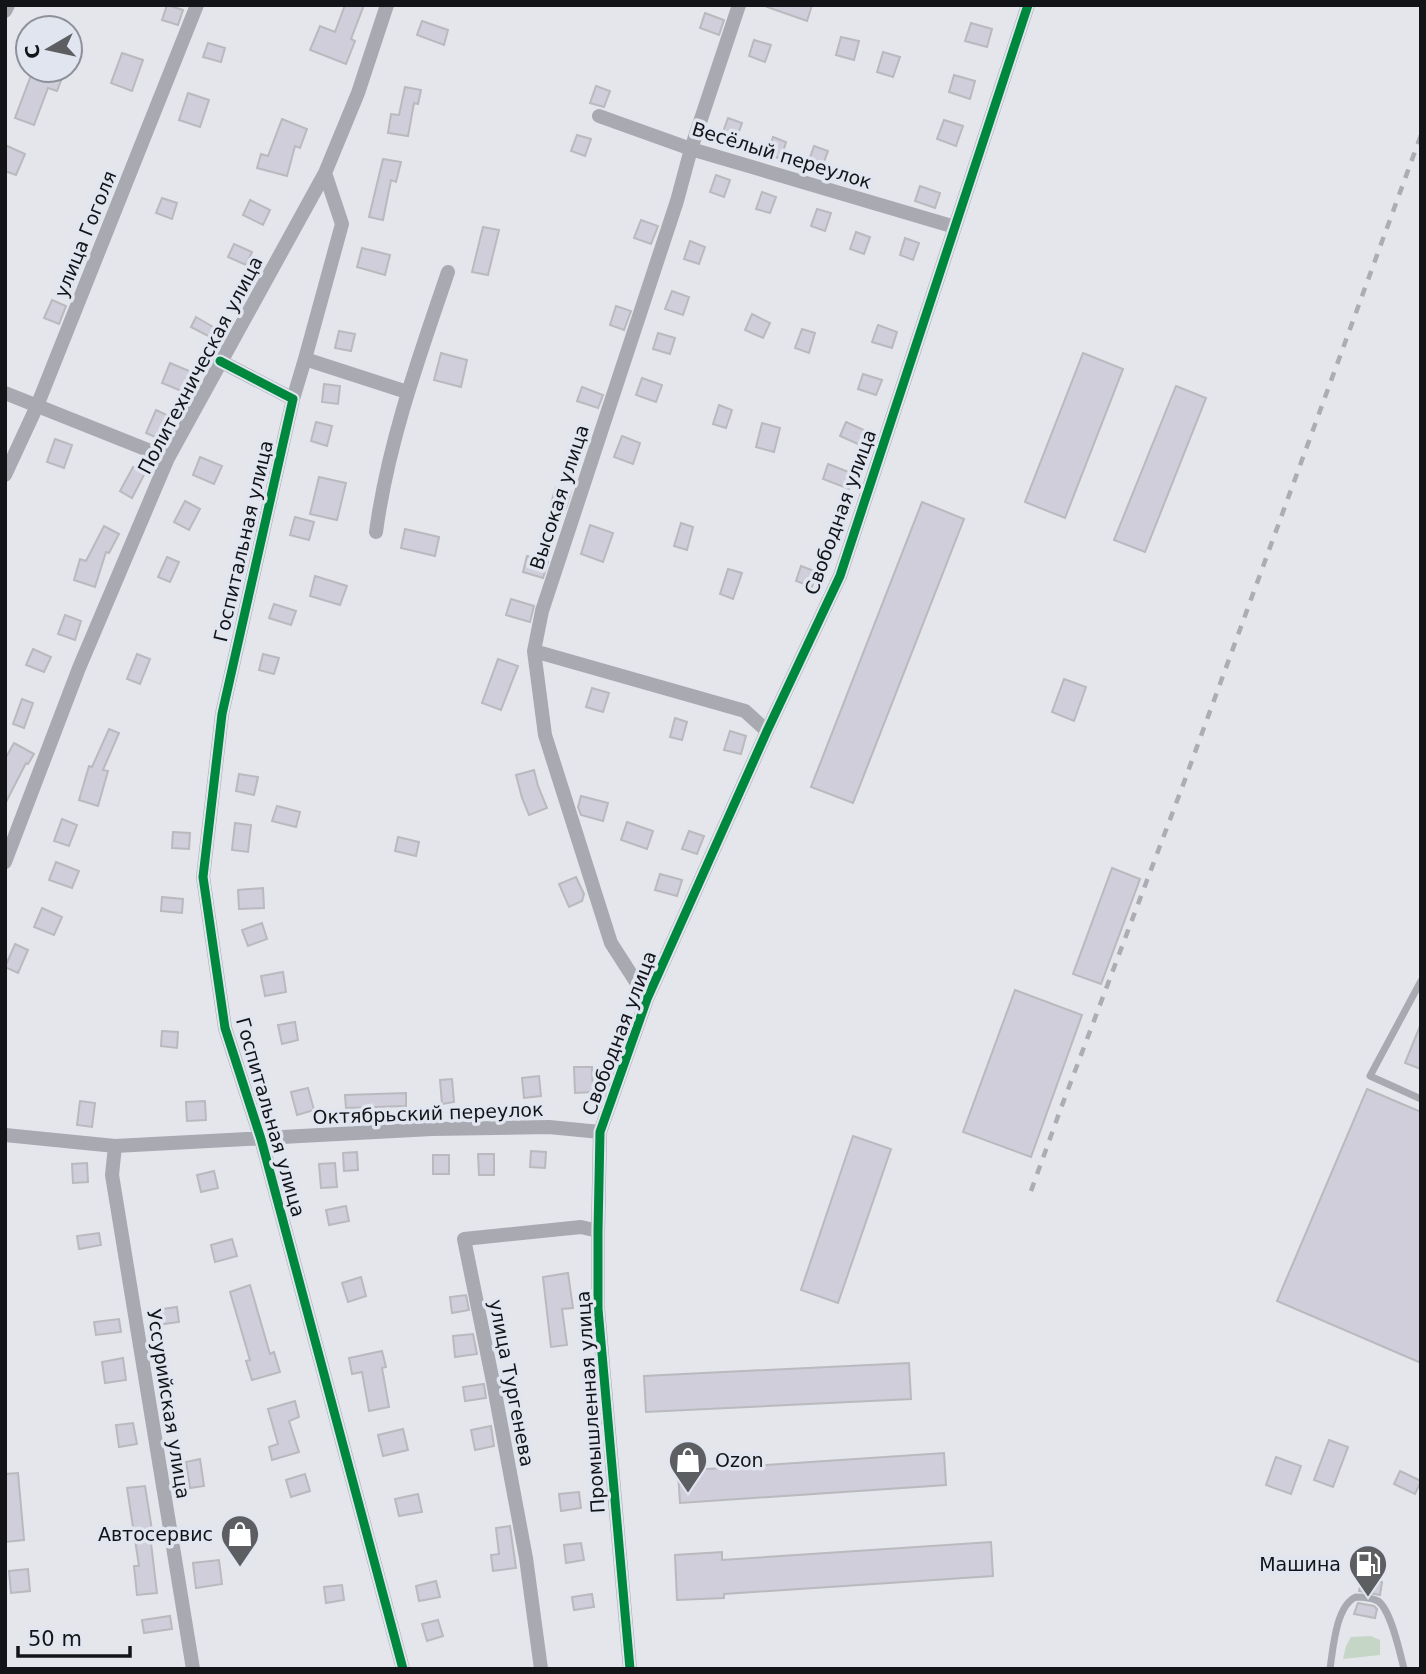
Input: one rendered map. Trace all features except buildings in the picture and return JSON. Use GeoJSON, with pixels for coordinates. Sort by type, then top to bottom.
{"type":"FeatureCollection","features":[{"type":"Feature","properties":{"kind":"street"},"geometry":{"type":"LineString","coordinates":[[5,11],[8,5]]}},
{"type":"Feature","properties":{"kind":"street","name":"улица Гоголя"},"geometry":{"type":"LineString","coordinates":[[5,475],[37,406],[197,5]]}},
{"type":"Feature","properties":{"kind":"street","name":"Политехническая улица"},"geometry":{"type":"LineString","coordinates":[[5,862],[79,668],[169,458],[220,361],[326,173],[358,93],[387,5]]}},
{"type":"Feature","properties":{"kind":"street","name":"Высокая улица"},"geometry":{"type":"LineString","coordinates":[[647,999],[611,943],[545,736],[534,651],[542,611],[739,5]]}},
{"type":"Feature","properties":{"kind":"street","name":"Свободная улица"},"geometry":{"type":"LineString","coordinates":[[600,1132],[647,999],[840,576],[1028,5]]}},
{"type":"Feature","properties":{"kind":"street","name":"Весёлый переулок"},"geometry":{"type":"LineString","coordinates":[[599,116],[691,149],[955,227]]}},
{"type":"Feature","properties":{"kind":"street","name":"Госпитальная улица"},"geometry":{"type":"LineString","coordinates":[[326,173],[342,224],[293,399],[222,714],[203,877],[225,1028],[261,1139],[403,1669]]}},
{"type":"Feature","properties":{"kind":"street"},"geometry":{"type":"LineString","coordinates":[[376,532],[380,502],[407,392],[448,272]]}},
{"type":"Feature","properties":{"kind":"street"},"geometry":{"type":"LineString","coordinates":[[304,359],[407,392]]}},
{"type":"Feature","properties":{"kind":"street"},"geometry":{"type":"LineString","coordinates":[[220,361],[293,399]]}},
{"type":"Feature","properties":{"kind":"street"},"geometry":{"type":"LineString","coordinates":[[5,393],[169,458]]}},
{"type":"Feature","properties":{"kind":"street"},"geometry":{"type":"LineString","coordinates":[[534,651],[745,711],[767,731]]}},
{"type":"Feature","properties":{"kind":"street","name":"Октябрьский переулок"},"geometry":{"type":"LineString","coordinates":[[5,1135],[115,1146],[432,1129],[549,1127],[600,1132]]}},
{"type":"Feature","properties":{"kind":"street","name":"Промышленная улица"},"geometry":{"type":"LineString","coordinates":[[600,1132],[598,1309],[630,1669]]}},
{"type":"Feature","properties":{"kind":"street","name":"Уссурийская улица"},"geometry":{"type":"LineString","coordinates":[[115,1146],[112,1175],[194,1669]]}},
{"type":"Feature","properties":{"kind":"street","name":"улица Тургенева"},"geometry":{"type":"LineString","coordinates":[[541,1669],[526,1559],[464,1239],[581,1227],[598,1231]]}},
{"type":"Feature","properties":{"kind":"lane"},"geometry":{"type":"LineString","coordinates":[[1421,981],[1370,1076],[1421,1099]]}},
{"type":"Feature","properties":{"kind":"lane"},"geometry":{"type":"LineString","coordinates":[[1330,1669],[1342,1612],[1347,1601],[1356,1597],[1377,1601],[1385,1609],[1404,1669]]}},
{"type":"Feature","properties":{"kind":"green space"},"geometry":{"type":"Polygon","coordinates":[[[1371,1636],[1380,1640],[1380,1655],[1343,1659],[1351,1637],[1371,1636]]]}},
{"type":"Feature","properties":{"kind":"railway"},"geometry":{"type":"LineString","coordinates":[[1031,1191],[1421,135]]}},
{"type":"Feature","properties":{"kind":"cycle path"},"geometry":{"type":"LineString","coordinates":[[630,1669],[598,1309],[600,1132],[647,999],[840,576],[1028,5]]}},
{"type":"Feature","properties":{"kind":"cycle path"},"geometry":{"type":"LineString","coordinates":[[220,361],[293,399],[222,714],[203,877],[225,1028],[261,1139],[403,1669]]}},
{"type":"Feature","properties":{"kind":"place","name":"Ozon"},"geometry":{"type":"Point","coordinates":[688,1494]}},
{"type":"Feature","properties":{"kind":"place","name":"Автосервис"},"geometry":{"type":"Point","coordinates":[240,1568]}},
{"type":"Feature","properties":{"kind":"place","name":"Машина"},"geometry":{"type":"Point","coordinates":[1368,1598]}}]}
